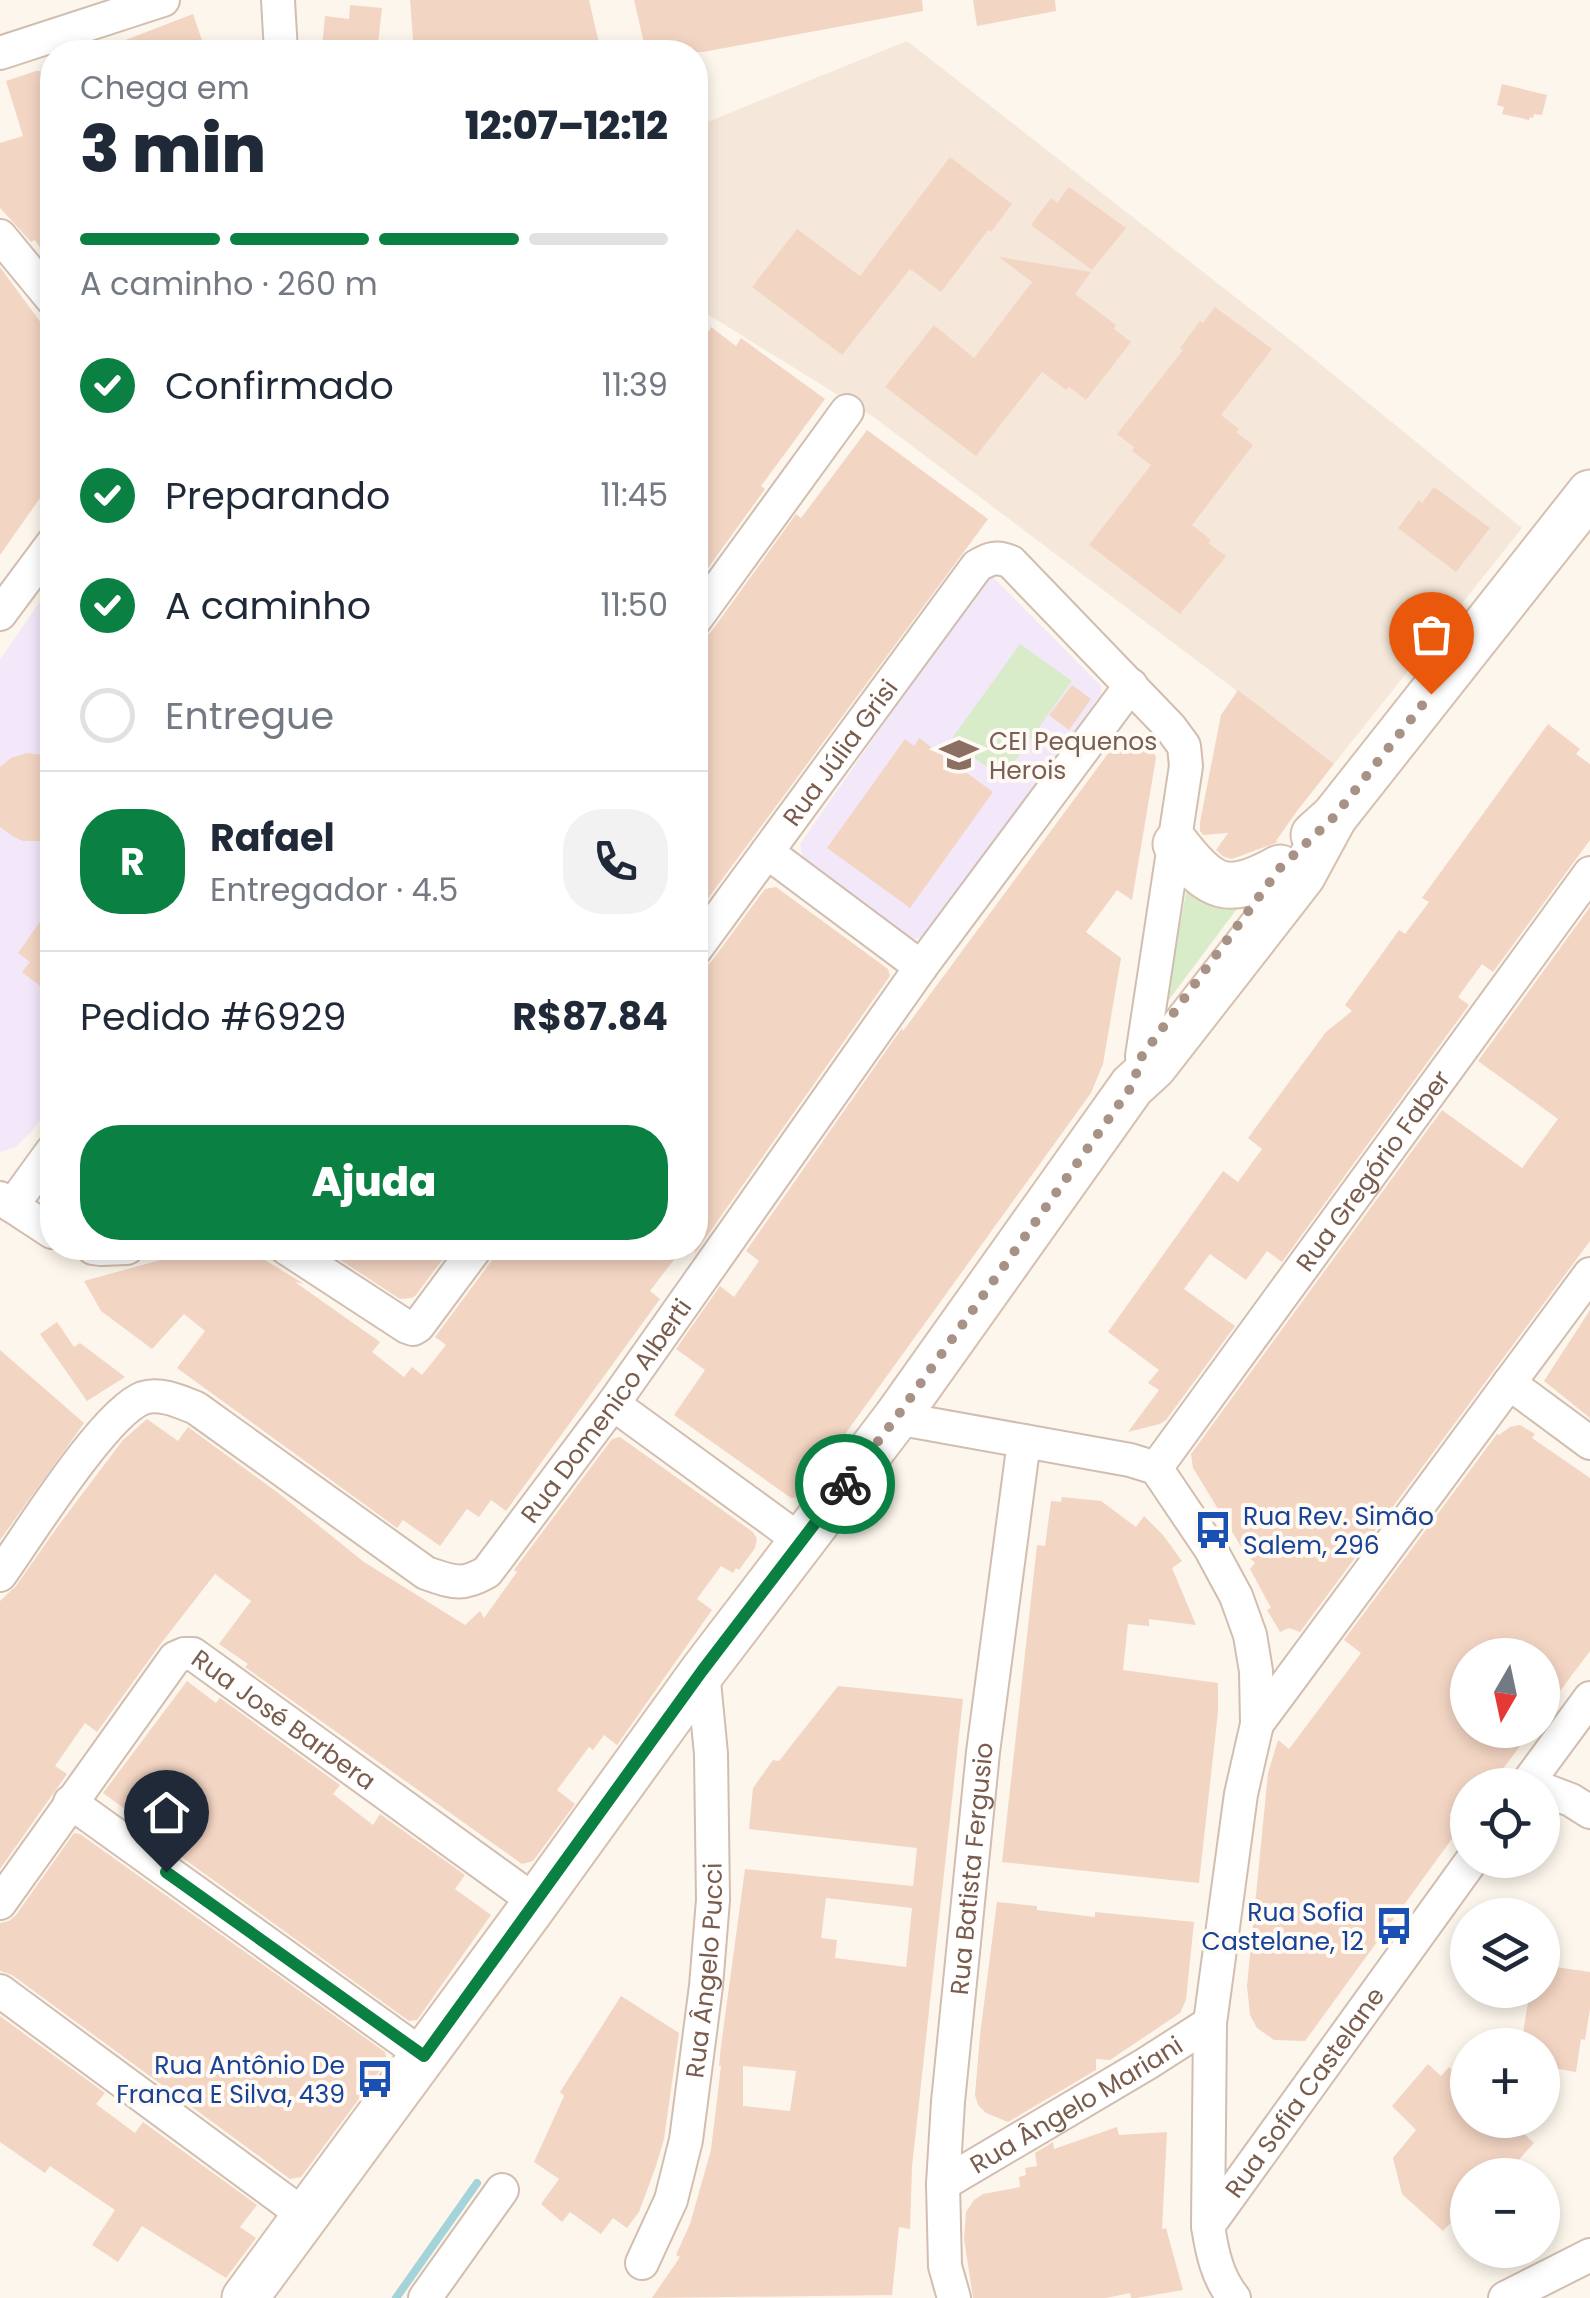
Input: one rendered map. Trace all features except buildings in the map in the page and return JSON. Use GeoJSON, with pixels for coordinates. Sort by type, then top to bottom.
{"type":"FeatureCollection","features":[{"type":"Feature","properties":{"kind":"main road"},"geometry":{"type":"LineString","coordinates":[[245,2298],[702,1671],[896,1418],[1280,868],[1334,817],[1590,492]]}},
{"type":"Feature","properties":{"kind":"main road"},"geometry":{"type":"LineString","coordinates":[[1143,1069],[1302,876],[1334,817]]}},
{"type":"Feature","properties":{"kind":"main road"},"geometry":{"type":"LineString","coordinates":[[1176,844],[1211,882],[1252,883],[1280,868]]}},
{"type":"Feature","properties":{"kind":"street"},"geometry":{"type":"LineString","coordinates":[[0,52],[123,7],[163,0]]}},
{"type":"Feature","properties":{"kind":"street"},"geometry":{"type":"LineString","coordinates":[[278,0],[280,40]]}},
{"type":"Feature","properties":{"kind":"street"},"geometry":{"type":"LineString","coordinates":[[0,236],[40,284]]}},
{"type":"Feature","properties":{"kind":"street"},"geometry":{"type":"LineString","coordinates":[[708,602],[847,412]]}},
{"type":"Feature","properties":{"kind":"street","name":"Rua Júlia Grisi"},"geometry":{"type":"LineString","coordinates":[[708,932],[977,566],[990,558],[1011,562],[1131,686]]}},
{"type":"Feature","properties":{"kind":"street"},"geometry":{"type":"LineString","coordinates":[[0,614],[40,560]]}},
{"type":"Feature","properties":{"kind":"street"},"geometry":{"type":"LineString","coordinates":[[1131,686],[1184,746],[1186,766],[1143,1069]]}},
{"type":"Feature","properties":{"kind":"street","name":"Rua Domenico Alberti"},"geometry":{"type":"LineString","coordinates":[[0,1575],[117,1416],[145,1397],[172,1398],[196,1408],[426,1572],[451,1581],[471,1581],[487,1572],[613,1404],[921,967],[1131,686]]}},
{"type":"Feature","properties":{"kind":"street"},"geometry":{"type":"LineString","coordinates":[[767,852],[921,967]]}},
{"type":"Feature","properties":{"kind":"street","name":"Rua Gregório Faber"},"geometry":{"type":"LineString","coordinates":[[1156,1468],[1590,874]]}},
{"type":"Feature","properties":{"kind":"street"},"geometry":{"type":"LineString","coordinates":[[40,1165],[6,1202],[40,1224]]}},
{"type":"Feature","properties":{"kind":"street"},"geometry":{"type":"LineString","coordinates":[[304,1260],[414,1328],[467,1260]]}},
{"type":"Feature","properties":{"kind":"street"},"geometry":{"type":"LineString","coordinates":[[1257,1724],[1590,1274]]}},
{"type":"Feature","properties":{"kind":"street"},"geometry":{"type":"LineString","coordinates":[[1510,1383],[1590,1442]]}},
{"type":"Feature","properties":{"kind":"street"},"geometry":{"type":"LineString","coordinates":[[613,1404],[801,1541]]}},
{"type":"Feature","properties":{"kind":"street"},"geometry":{"type":"LineString","coordinates":[[896,1418],[1156,1468],[1210,1548],[1236,1596],[1250,1635],[1256,1670],[1257,1724],[1241,1794],[1210,2022],[1208,2226],[1212,2257],[1234,2298]]}},
{"type":"Feature","properties":{"kind":"street","name":"Rua Batista Fergusio"},"geometry":{"type":"LineString","coordinates":[[954,2298],[945,2266],[943,2184],[950,2082],[983,1752],[1024,1441]]}},
{"type":"Feature","properties":{"kind":"street","name":"Rua José Barbera"},"geometry":{"type":"LineString","coordinates":[[0,1903],[175,1658],[184,1654],[194,1654],[536,1902]]}},
{"type":"Feature","properties":{"kind":"street","name":"Rua Ângelo Pucci"},"geometry":{"type":"LineString","coordinates":[[642,2263],[671,2200],[686,2140],[706,1986],[714,1900],[711,1754],[702,1671]]}},
{"type":"Feature","properties":{"kind":"street"},"geometry":{"type":"LineString","coordinates":[[1539,1768],[1590,1698]]}},
{"type":"Feature","properties":{"kind":"street"},"geometry":{"type":"LineString","coordinates":[[1560,1796],[1590,1812]]}},
{"type":"Feature","properties":{"kind":"street"},"geometry":{"type":"LineString","coordinates":[[70,1802],[424,2056]]}},
{"type":"Feature","properties":{"kind":"street","name":"Rua Sofia Castelane"},"geometry":{"type":"LineString","coordinates":[[1208,2226],[1459,1878]]}},
{"type":"Feature","properties":{"kind":"street"},"geometry":{"type":"LineString","coordinates":[[0,1991],[304,2215]]}},
{"type":"Feature","properties":{"kind":"street","name":"Rua Ângelo Mariani"},"geometry":{"type":"LineString","coordinates":[[943,2184],[1210,2022]]}},
{"type":"Feature","properties":{"kind":"street"},"geometry":{"type":"LineString","coordinates":[[425,2298],[502,2190]]}},
{"type":"Feature","properties":{"kind":"street"},"geometry":{"type":"LineString","coordinates":[[1505,2298],[1590,2255]]}},
{"type":"Feature","properties":{"kind":"shaded area"},"geometry":{"type":"Polygon","coordinates":[[[907,41],[1298,346],[1522,528],[1334,764],[875,418],[708,314],[708,122],[907,41]]]}},
{"type":"Feature","properties":{"kind":"shaded area","name":"CEI Pequenos Herois"},"geometry":{"type":"Polygon","coordinates":[[[993,577],[1101,686],[1101,694],[926,936],[914,939],[803,860],[800,844],[983,581],[993,577]]]}},
{"type":"Feature","properties":{"kind":"shaded area"},"geometry":{"type":"Polygon","coordinates":[[[40,602],[40,1119],[16,1147],[0,1152],[0,660],[40,602]]]}},
{"type":"Feature","properties":{"kind":"green space"},"geometry":{"type":"Polygon","coordinates":[[[1020,644],[1072,681],[1003,778],[950,741],[1020,644]]]}},
{"type":"Feature","properties":{"kind":"green space"},"geometry":{"type":"Polygon","coordinates":[[[1189,877],[1248,894],[1165,1005],[1189,877]]]}},
{"type":"Feature","properties":{"kind":"waterway"},"geometry":{"type":"LineString","coordinates":[[396,2298],[477,2183]]}},
{"type":"Feature","properties":{"kind":"way so far"},"geometry":{"type":"LineString","coordinates":[[845,1484],[1132,1086],[1142,1056],[1280,868],[1334,817],[1431,694]]}},
{"type":"Feature","properties":{"kind":"place","name":"CEI Pequenos Herois"},"geometry":{"type":"Point","coordinates":[959,755]}},
{"type":"Feature","properties":{"kind":"place","name":"Rua Rev. Simão Salem, 296"},"geometry":{"type":"Point","coordinates":[1213,1530]}},
{"type":"Feature","properties":{"kind":"place","name":"Rua Sofia Castelane, 12"},"geometry":{"type":"Point","coordinates":[1394,1926]}},
{"type":"Feature","properties":{"kind":"place","name":"Rua Antônio De Franca E Silva, 439"},"geometry":{"type":"Point","coordinates":[375,2079]}},
{"type":"Feature","properties":{"kind":"route"},"geometry":{"type":"LineString","coordinates":[[166,1872],[424,2056],[702,1671],[845,1484]]}}]}
